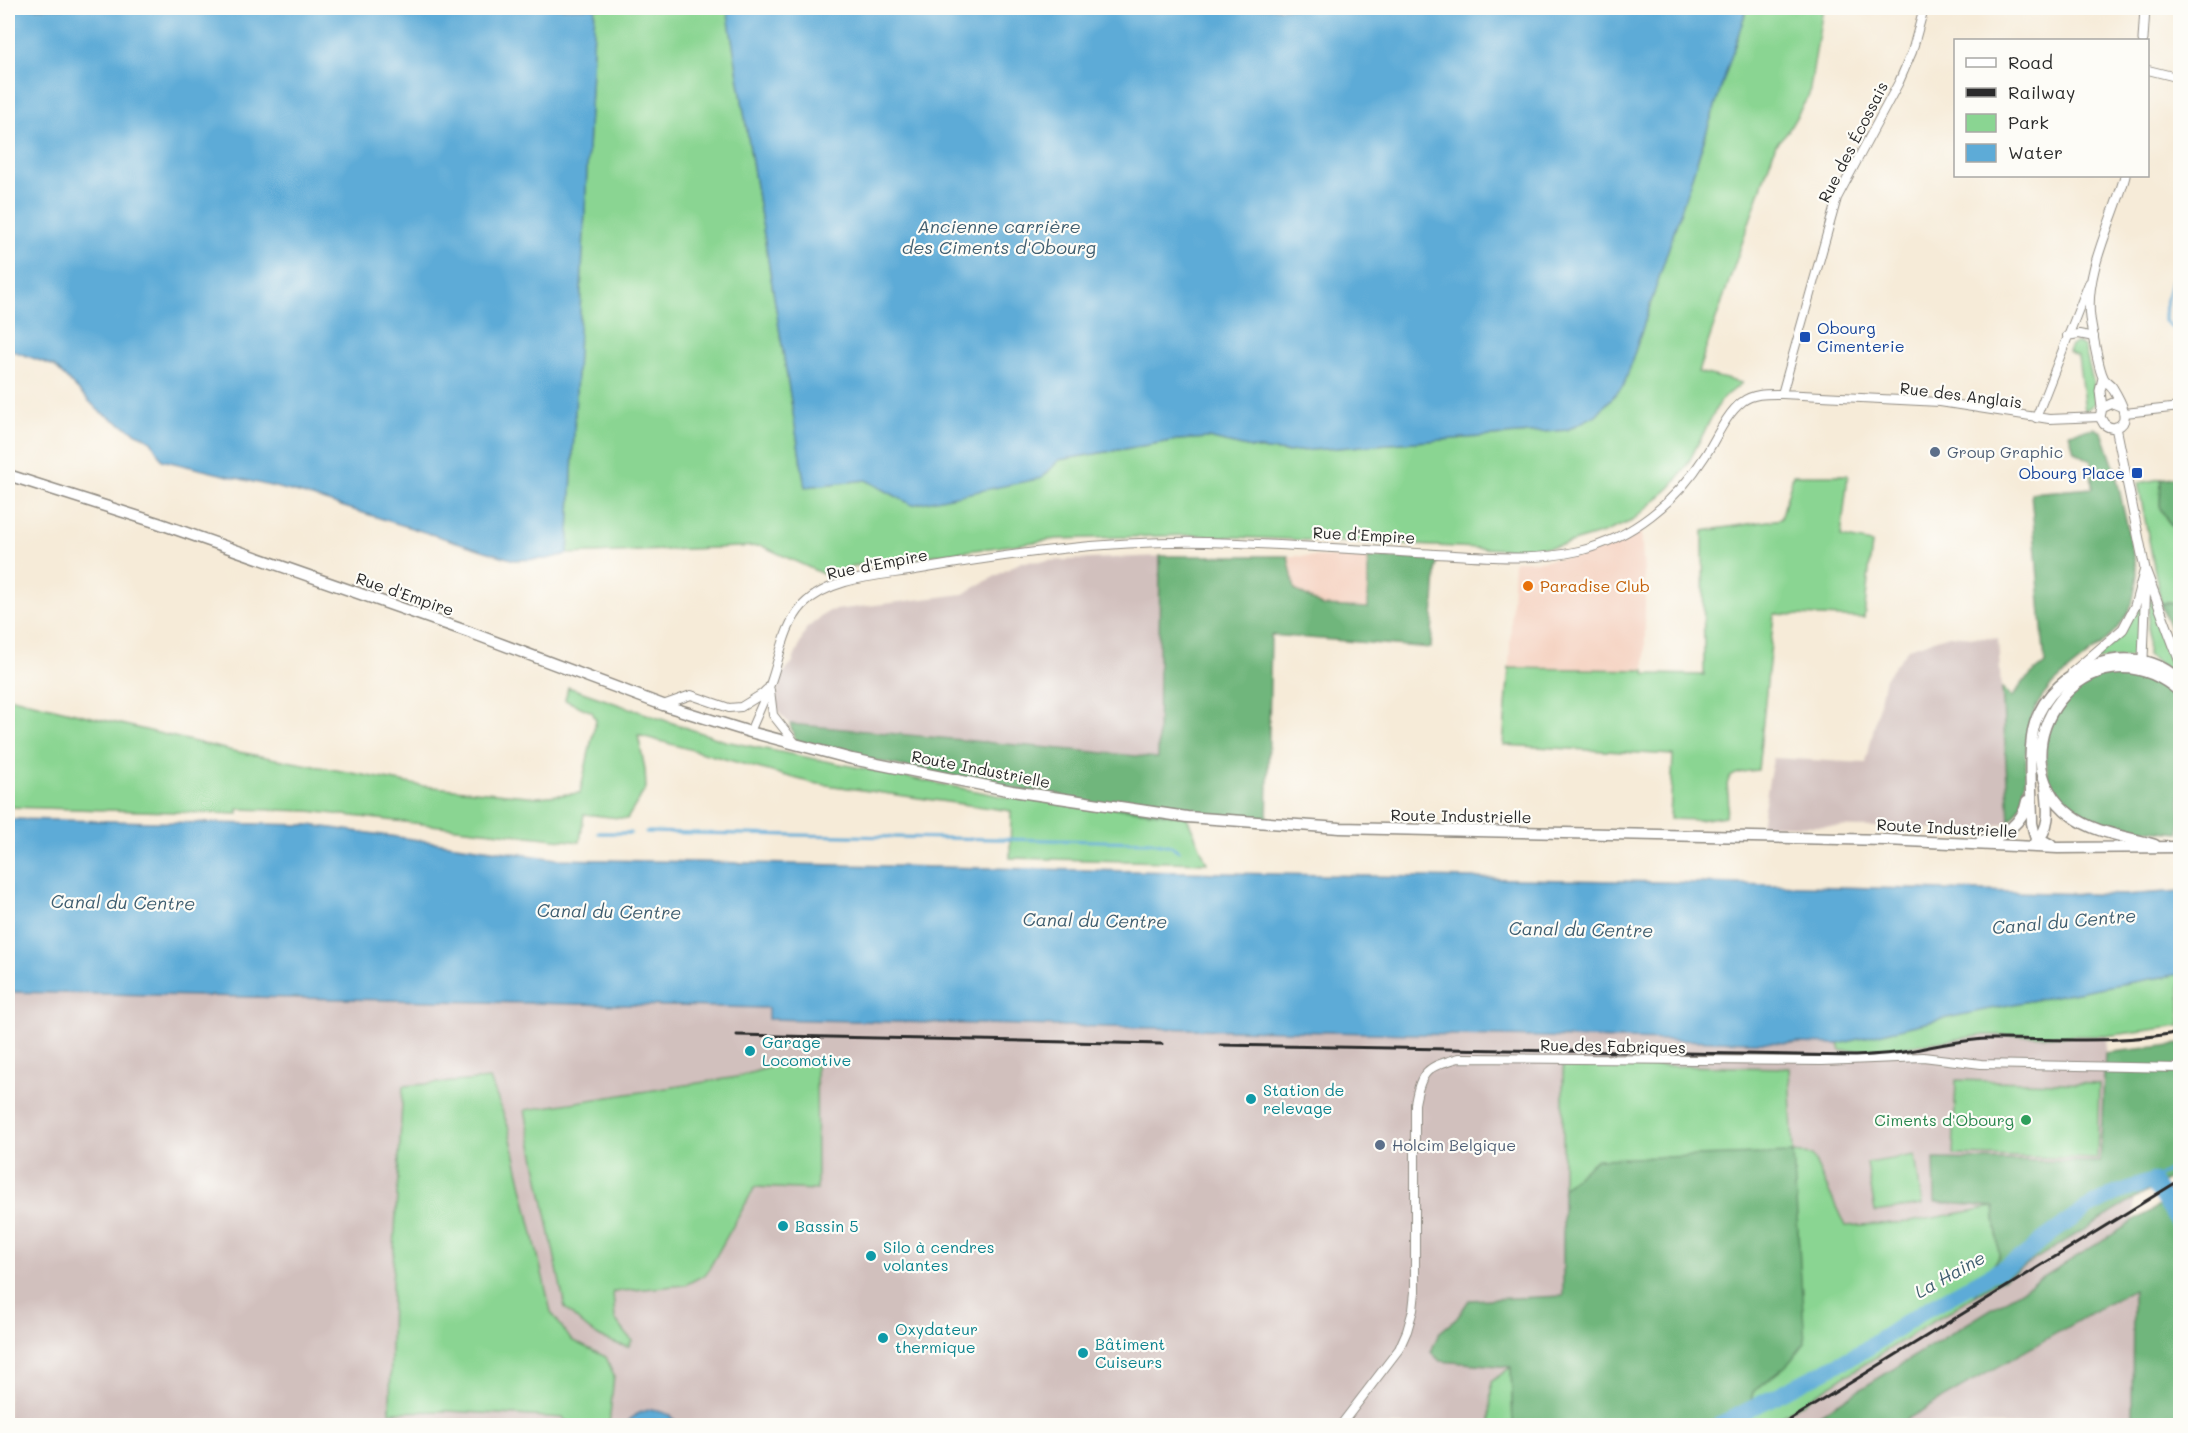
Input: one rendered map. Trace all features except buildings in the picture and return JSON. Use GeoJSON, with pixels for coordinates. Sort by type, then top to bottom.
{"type":"FeatureCollection","features":[{"type":"Feature","properties":{"kind":"main road","name":"Rue d'Empire"},"geometry":{"type":"LineString","coordinates":[[8,475],[158,523],[480,636],[663,705],[750,732]]}},
{"type":"Feature","properties":{"kind":"main road"},"geometry":{"type":"LineString","coordinates":[[1960,842],[1986,840],[2012,827],[2021,819],[2027,802],[2032,738],[2040,711],[2048,697],[2064,681],[2085,668],[2117,660],[2144,662],[2163,668],[2181,681]]}},
{"type":"Feature","properties":{"kind":"main road"},"geometry":{"type":"LineString","coordinates":[[2026,847],[2039,839],[2047,823],[2042,751],[2051,712],[2067,691],[2091,675],[2110,669],[2124,668],[2155,674],[2181,692]]}},
{"type":"Feature","properties":{"kind":"main road","name":"Route Industrielle"},"geometry":{"type":"LineString","coordinates":[[750,732],[852,759],[987,787],[1106,807],[1209,820],[1340,828],[1960,842],[2058,848],[2181,847]]}},
{"type":"Feature","properties":{"kind":"main road"},"geometry":{"type":"LineString","coordinates":[[2032,738],[2032,824],[2035,836],[2058,848]]}},
{"type":"Feature","properties":{"kind":"main road"},"geometry":{"type":"LineString","coordinates":[[2044,777],[2058,801],[2078,820],[2101,831],[2166,848]]}},
{"type":"Feature","properties":{"kind":"street","name":"Rue des Écossais"},"geometry":{"type":"LineString","coordinates":[[1782,394],[1837,198],[1899,82],[1912,52],[1924,8]]}},
{"type":"Feature","properties":{"kind":"street"},"geometry":{"type":"LineString","coordinates":[[2143,39],[2145,8]]}},
{"type":"Feature","properties":{"kind":"street"},"geometry":{"type":"LineString","coordinates":[[2149,70],[2181,78]]}},
{"type":"Feature","properties":{"kind":"street"},"geometry":{"type":"LineString","coordinates":[[2036,418],[2094,269],[2116,207],[2124,177]]}},
{"type":"Feature","properties":{"kind":"street"},"geometry":{"type":"LineString","coordinates":[[2094,269],[2088,298],[2103,378],[2100,391],[2101,412],[2108,427],[2116,427],[2122,423],[2123,409],[2112,387],[2103,378]]}},
{"type":"Feature","properties":{"kind":"street"},"geometry":{"type":"LineString","coordinates":[[2067,336],[2079,334],[2094,337]]}},
{"type":"Feature","properties":{"kind":"street","name":"Rue des Anglais"},"geometry":{"type":"LineString","coordinates":[[1782,394],[1940,402],[2036,418],[2101,412]]}},
{"type":"Feature","properties":{"kind":"street","name":"Rue d'Empire"},"geometry":{"type":"LineString","coordinates":[[750,732],[770,684],[793,617],[823,590],[850,581],[1083,546],[1206,542],[1521,558],[1551,556],[1602,544],[1648,519],[1676,492],[1698,466],[1740,403],[1757,395],[1782,394]]}},
{"type":"Feature","properties":{"kind":"street"},"geometry":{"type":"LineString","coordinates":[[2101,412],[2113,403],[2123,409],[2181,407]]}},
{"type":"Feature","properties":{"kind":"street"},"geometry":{"type":"LineString","coordinates":[[2116,427],[2145,569],[2181,662]]}},
{"type":"Feature","properties":{"kind":"street"},"geometry":{"type":"LineString","coordinates":[[2145,569],[2146,608],[2142,642],[2144,662],[2155,674]]}},
{"type":"Feature","properties":{"kind":"street"},"geometry":{"type":"LineString","coordinates":[[2064,681],[2123,629],[2135,606],[2145,569]]}},
{"type":"Feature","properties":{"kind":"street"},"geometry":{"type":"LineString","coordinates":[[663,705],[691,695],[729,708],[741,706],[762,694],[770,684]]}},
{"type":"Feature","properties":{"kind":"street"},"geometry":{"type":"LineString","coordinates":[[770,684],[769,696],[773,715],[797,745]]}},
{"type":"Feature","properties":{"kind":"street","name":"Rue des Fabriques"},"geometry":{"type":"LineString","coordinates":[[1340,1425],[1399,1349],[1407,1331],[1415,1292],[1415,1104],[1418,1086],[1427,1071],[1434,1066],[1459,1058],[1822,1061],[1923,1057],[1981,1064],[2181,1068]]}},
{"type":"Feature","properties":{"kind":"shaded area"},"geometry":{"type":"Polygon","coordinates":[[[1641,529],[1645,588],[1645,670],[1509,668],[1514,561],[1539,561],[1576,556],[1611,547],[1641,529]]]}},
{"type":"Feature","properties":{"kind":"shaded area"},"geometry":{"type":"Polygon","coordinates":[[[1160,556],[1158,758],[790,724],[779,713],[776,702],[777,689],[782,675],[792,663],[806,629],[828,611],[963,594],[1021,562],[1160,556]]]}},
{"type":"Feature","properties":{"kind":"shaded area"},"geometry":{"type":"Polygon","coordinates":[[[1288,556],[1368,557],[1369,608],[1323,606],[1295,590],[1288,556]]]}},
{"type":"Feature","properties":{"kind":"shaded area"},"geometry":{"type":"Polygon","coordinates":[[[1949,635],[1998,639],[2009,821],[1980,829],[1761,825],[1773,758],[1866,763],[1885,678],[1909,648],[1949,635]]]}},
{"type":"Feature","properties":{"kind":"shaded area"},"geometry":{"type":"Polygon","coordinates":[[[2110,985],[2100,1162],[1934,1159],[1935,1202],[1994,1207],[1975,1295],[2134,1200],[2132,1425],[8,1426],[8,992],[768,1008],[768,1019],[1839,1044],[1925,1021],[2110,985]]]}},
{"type":"Feature","properties":{"kind":"green space"},"geometry":{"type":"Polygon","coordinates":[[[595,8],[727,8],[805,487],[866,480],[912,505],[1045,475],[1059,460],[1177,440],[1208,438],[1251,448],[1286,452],[1567,430],[1596,415],[1624,385],[1747,8],[1823,8],[1809,95],[1788,131],[1776,144],[1698,372],[1742,383],[1720,401],[1685,469],[1671,487],[1632,521],[1603,533],[1563,545],[1522,550],[1193,535],[1057,539],[853,566],[825,575],[762,546],[568,554],[595,8]]]}},
{"type":"Feature","properties":{"kind":"green space"},"geometry":{"type":"Polygon","coordinates":[[[2077,342],[2084,346],[2094,385],[2095,403],[2085,411],[2078,357],[2068,352],[2077,342]]]}},
{"type":"Feature","properties":{"kind":"green space"},"geometry":{"type":"Polygon","coordinates":[[[2094,428],[2102,432],[2115,470],[2137,572],[2134,595],[2130,608],[2120,625],[2107,639],[2061,677],[2036,706],[2027,737],[2025,789],[2017,812],[2009,821],[2002,688],[2012,697],[2026,679],[2045,664],[2031,493],[2092,488],[2091,461],[2074,451],[2069,433],[2094,428]]]}},
{"type":"Feature","properties":{"kind":"green space"},"geometry":{"type":"Polygon","coordinates":[[[1793,475],[1848,475],[1841,537],[1872,543],[1864,618],[1774,614],[1758,770],[1733,775],[1729,780],[1727,785],[1728,807],[1725,816],[1699,820],[1670,819],[1673,755],[1503,745],[1509,668],[1645,670],[1645,674],[1704,675],[1703,531],[1781,519],[1793,475]]]}},
{"type":"Feature","properties":{"kind":"green space"},"geometry":{"type":"Polygon","coordinates":[[[2180,476],[2180,528],[2171,526],[2160,508],[2161,479],[2180,476]]]}},
{"type":"Feature","properties":{"kind":"green space"},"geometry":{"type":"Polygon","coordinates":[[[2161,479],[2160,508],[2171,526],[2180,528],[2180,613],[2177,603],[2161,603],[2138,483],[2161,479]]]}},
{"type":"Feature","properties":{"kind":"green space"},"geometry":{"type":"Polygon","coordinates":[[[1160,556],[1288,556],[1295,590],[1323,606],[1368,608],[1368,557],[1437,559],[1431,648],[1271,635],[1267,825],[1106,807],[797,745],[790,724],[1158,758],[1160,556]]]}},
{"type":"Feature","properties":{"kind":"green space"},"geometry":{"type":"Polygon","coordinates":[[[2149,598],[2151,598],[2163,637],[2180,670],[2180,677],[2147,655],[2149,598]]]}},
{"type":"Feature","properties":{"kind":"green space"},"geometry":{"type":"Polygon","coordinates":[[[2143,600],[2138,656],[2096,660],[2094,658],[2118,639],[2143,600]]]}},
{"type":"Feature","properties":{"kind":"green space"},"geometry":{"type":"Polygon","coordinates":[[[2177,603],[2180,613],[2180,655],[2161,604],[2177,603]]]}},
{"type":"Feature","properties":{"kind":"green space"},"geometry":{"type":"Polygon","coordinates":[[[2134,673],[2167,686],[2180,705],[2180,833],[2095,825],[2072,811],[2048,779],[2045,745],[2055,713],[2076,689],[2100,675],[2134,673]]]}},
{"type":"Feature","properties":{"kind":"green space"},"geometry":{"type":"Polygon","coordinates":[[[568,687],[725,741],[1011,798],[1012,791],[1187,817],[1207,863],[1010,858],[1011,811],[812,783],[638,735],[645,769],[646,788],[627,819],[584,814],[580,842],[309,811],[238,809],[238,814],[8,807],[8,697],[233,751],[423,786],[538,797],[580,793],[596,720],[592,712],[565,700],[568,687]]]}},
{"type":"Feature","properties":{"kind":"green space"},"geometry":{"type":"Polygon","coordinates":[[[2180,974],[2180,1026],[2106,1036],[1986,1035],[1886,1049],[1841,1051],[1839,1044],[2009,1005],[2180,974]]]}},
{"type":"Feature","properties":{"kind":"green space"},"geometry":{"type":"Polygon","coordinates":[[[2180,1044],[2180,1172],[1974,1296],[1999,1255],[1994,1207],[1935,1202],[1934,1159],[2100,1162],[2105,1053],[2180,1044]]]}},
{"type":"Feature","properties":{"kind":"green space"},"geometry":{"type":"Polygon","coordinates":[[[816,1059],[817,1190],[755,1187],[706,1274],[685,1285],[613,1292],[615,1319],[632,1341],[628,1347],[608,1341],[593,1333],[565,1308],[525,1110],[737,1077],[794,1060],[816,1059]]]}},
{"type":"Feature","properties":{"kind":"green space"},"geometry":{"type":"Polygon","coordinates":[[[1563,1064],[1789,1068],[1793,1153],[1812,1155],[1845,1226],[1910,1222],[1994,1207],[1999,1255],[1974,1296],[1767,1425],[1746,1425],[1753,1392],[1788,1364],[1597,1159],[1563,1188],[1563,1064]]]}},
{"type":"Feature","properties":{"kind":"green space"},"geometry":{"type":"Polygon","coordinates":[[[490,1079],[508,1126],[551,1312],[571,1340],[606,1357],[614,1375],[609,1425],[570,1425],[563,1418],[448,1411],[390,1412],[392,1285],[403,1086],[490,1079]]]}},
{"type":"Feature","properties":{"kind":"green space","name":"Ciments d'Obourg"},"geometry":{"type":"Polygon","coordinates":[[[1956,1080],[2099,1084],[2097,1159],[1953,1155],[1956,1080]]]}},
{"type":"Feature","properties":{"kind":"green space"},"geometry":{"type":"Polygon","coordinates":[[[1793,1153],[1805,1343],[1788,1364],[1753,1392],[1746,1425],[1513,1425],[1511,1367],[1440,1361],[1431,1352],[1439,1333],[1457,1318],[1469,1300],[1563,1296],[1563,1188],[1597,1159],[1793,1153]]]}},
{"type":"Feature","properties":{"kind":"green space"},"geometry":{"type":"Polygon","coordinates":[[[1915,1155],[1922,1205],[1875,1212],[1867,1163],[1915,1155]]]}},
{"type":"Feature","properties":{"kind":"green space"},"geometry":{"type":"Polygon","coordinates":[[[2180,1193],[2180,1425],[2132,1425],[2133,1289],[1897,1425],[1802,1425],[2180,1193]]]}},
{"type":"Feature","properties":{"kind":"green space"},"geometry":{"type":"Polygon","coordinates":[[[1511,1367],[1513,1425],[1490,1426],[1491,1382],[1511,1367]]]}},
{"type":"Feature","properties":{"kind":"water"},"geometry":{"type":"Polygon","coordinates":[[[8,8],[595,8],[568,554],[547,559],[514,560],[299,493],[162,460],[151,441],[100,412],[54,366],[8,349],[8,8]]]}},
{"type":"Feature","properties":{"kind":"water","name":"Ancienne carrière des Ciments d'Obourg"},"geometry":{"type":"Polygon","coordinates":[[[727,8],[1747,8],[1624,385],[1596,415],[1567,430],[1286,452],[1251,448],[1208,438],[1177,440],[1059,460],[1042,478],[912,505],[866,480],[805,487],[727,8]]]}},
{"type":"Feature","properties":{"kind":"water","name":"Canal du Centre"},"geometry":{"type":"Polygon","coordinates":[[[8,819],[310,825],[557,859],[1663,882],[2125,895],[2180,891],[2180,974],[2009,1005],[1839,1044],[768,1019],[768,1008],[8,992],[8,819]]]}},
{"type":"Feature","properties":{"kind":"water"},"geometry":{"type":"Polygon","coordinates":[[[652,1409],[670,1415],[679,1425],[626,1425],[637,1414],[652,1409]]]}},
{"type":"Feature","properties":{"kind":"waterway"},"geometry":{"type":"LineString","coordinates":[[2180,269],[2170,287],[2165,321],[2180,335]]}},
{"type":"Feature","properties":{"kind":"waterway"},"geometry":{"type":"LineString","coordinates":[[2180,516],[2176,528],[2180,549]]}},
{"type":"Feature","properties":{"kind":"waterway"},"geometry":{"type":"LineString","coordinates":[[646,832],[1151,842],[1171,846],[1179,851]]}},
{"type":"Feature","properties":{"kind":"waterway"},"geometry":{"type":"LineString","coordinates":[[598,833],[631,833]]}},
{"type":"Feature","properties":{"kind":"waterway"},"geometry":{"type":"LineString","coordinates":[[2152,1181],[2180,1162]]}},
{"type":"Feature","properties":{"kind":"waterway","name":"La Haine"},"geometry":{"type":"LineString","coordinates":[[1717,1426],[1863,1351],[1922,1312],[2024,1256],[2086,1209],[2117,1193],[2152,1181],[2180,1226]]}},
{"type":"Feature","properties":{"kind":"railway"},"geometry":{"type":"LineString","coordinates":[[1220,1045],[1854,1056],[1902,1052],[1977,1040],[2108,1040],[2180,1032]]}},
{"type":"Feature","properties":{"kind":"railway"},"geometry":{"type":"LineString","coordinates":[[737,1035],[1162,1044]]}},
{"type":"Feature","properties":{"kind":"railway"},"geometry":{"type":"LineString","coordinates":[[1780,1426],[2180,1180]]}},
{"type":"Feature","properties":{"kind":"place","name":"Obourg Cimenterie"},"geometry":{"type":"Point","coordinates":[1805,337]}},
{"type":"Feature","properties":{"kind":"place","name":"Group Graphic"},"geometry":{"type":"Point","coordinates":[1935,452]}},
{"type":"Feature","properties":{"kind":"place","name":"Obourg Place"},"geometry":{"type":"Point","coordinates":[2137,473]}},
{"type":"Feature","properties":{"kind":"place","name":"Paradise Club"},"geometry":{"type":"Point","coordinates":[1528,586]}},
{"type":"Feature","properties":{"kind":"place","name":"Garage Locomotive"},"geometry":{"type":"Point","coordinates":[750,1051]}},
{"type":"Feature","properties":{"kind":"place","name":"Station de relevage"},"geometry":{"type":"Point","coordinates":[1251,1099]}},
{"type":"Feature","properties":{"kind":"place","name":"Ciments d'Obourg"},"geometry":{"type":"Point","coordinates":[2026,1120]}},
{"type":"Feature","properties":{"kind":"place","name":"Holcim Belgique"},"geometry":{"type":"Point","coordinates":[1380,1145]}},
{"type":"Feature","properties":{"kind":"place","name":"Bassin 5"},"geometry":{"type":"Point","coordinates":[783,1226]}},
{"type":"Feature","properties":{"kind":"place","name":"Silo à cendres volantes"},"geometry":{"type":"Point","coordinates":[871,1256]}},
{"type":"Feature","properties":{"kind":"place","name":"Oxydateur thermique"},"geometry":{"type":"Point","coordinates":[883,1338]}},
{"type":"Feature","properties":{"kind":"place","name":"Bâtiment Cuiseurs"},"geometry":{"type":"Point","coordinates":[1083,1353]}}]}
